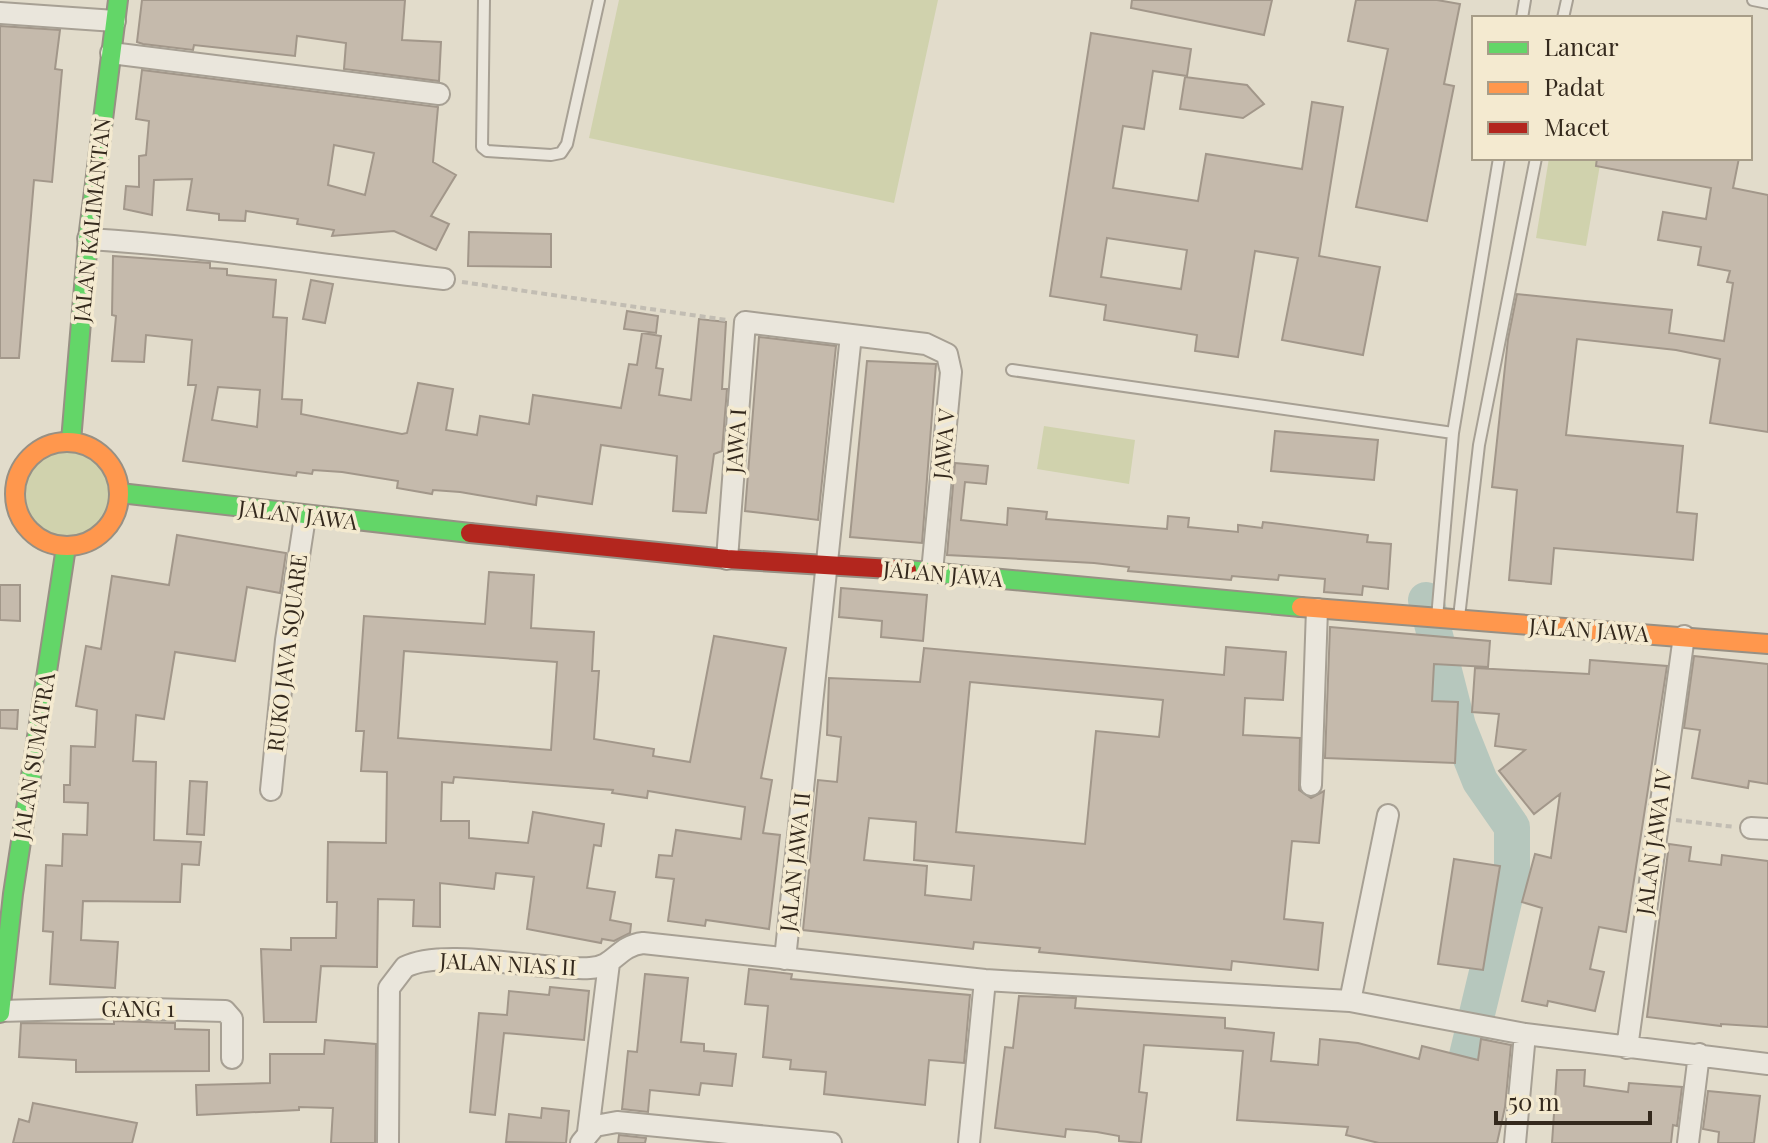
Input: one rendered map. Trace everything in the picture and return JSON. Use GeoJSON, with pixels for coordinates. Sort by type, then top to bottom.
{"type":"FeatureCollection","features":[{"type":"Feature","properties":{"kind":"main road","name":"JALAN KALIMANTAN"},"geometry":{"type":"LineString","coordinates":[[71,441],[88,239],[117,10]]}},
{"type":"Feature","properties":{"kind":"main road"},"geometry":{"type":"LineString","coordinates":[[71,441],[106,459],[119,479],[120,493],[114,516],[104,528],[88,543],[66,547],[43,542],[27,527],[7,487],[35,454],[71,441]]}},
{"type":"Feature","properties":{"kind":"main road","name":"JALAN JAWA"},"geometry":{"type":"LineString","coordinates":[[120,493],[305,517],[727,559],[932,572],[1433,620],[1768,644]]}},
{"type":"Feature","properties":{"kind":"main road","name":"JALAN SUMATRA"},"geometry":{"type":"LineString","coordinates":[[0,1012],[13,894],[66,547]]}},
{"type":"Feature","properties":{"kind":"street"},"geometry":{"type":"LineString","coordinates":[[0,13],[117,10]]}},
{"type":"Feature","properties":{"kind":"street"},"geometry":{"type":"LineString","coordinates":[[111,53],[439,94]]}},
{"type":"Feature","properties":{"kind":"street"},"geometry":{"type":"LineString","coordinates":[[88,239],[209,247],[339,269],[444,279]]}},
{"type":"Feature","properties":{"kind":"street"},"geometry":{"type":"LineString","coordinates":[[745,322],[851,335]]}},
{"type":"Feature","properties":{"kind":"street","name":"JAWA I"},"geometry":{"type":"LineString","coordinates":[[727,559],[745,322]]}},
{"type":"Feature","properties":{"kind":"street","name":"JAWA V"},"geometry":{"type":"LineString","coordinates":[[851,335],[912,342],[944,350],[951,366],[932,572]]}},
{"type":"Feature","properties":{"kind":"street","name":"JALAN JAWA II"},"geometry":{"type":"LineString","coordinates":[[851,335],[785,959],[985,980],[1350,1001],[1525,1034],[1768,1064]]}},
{"type":"Feature","properties":{"kind":"street","name":"RUKO JAVA SQUARE"},"geometry":{"type":"LineString","coordinates":[[271,790],[286,640],[305,517]]}},
{"type":"Feature","properties":{"kind":"street"},"geometry":{"type":"LineString","coordinates":[[1311,785],[1317,609]]}},
{"type":"Feature","properties":{"kind":"street","name":"JALAN JAWA IV"},"geometry":{"type":"LineString","coordinates":[[1627,1048],[1684,636]]}},
{"type":"Feature","properties":{"kind":"street"},"geometry":{"type":"LineString","coordinates":[[1350,1001],[1388,815]]}},
{"type":"Feature","properties":{"kind":"street","name":"JALAN NIAS II"},"geometry":{"type":"LineString","coordinates":[[388,1143],[389,988],[405,967],[420,961],[444,960],[588,968],[609,963],[621,949],[643,943],[785,959]]}},
{"type":"Feature","properties":{"kind":"street"},"geometry":{"type":"LineString","coordinates":[[585,1138],[609,963]]}},
{"type":"Feature","properties":{"kind":"street"},"geometry":{"type":"LineString","coordinates":[[969,1143],[985,980]]}},
{"type":"Feature","properties":{"kind":"street","name":"GANG 1"},"geometry":{"type":"LineString","coordinates":[[0,1012],[112,1008],[225,1011],[232,1019],[232,1058]]}},
{"type":"Feature","properties":{"kind":"street"},"geometry":{"type":"LineString","coordinates":[[1515,1143],[1525,1034]]}},
{"type":"Feature","properties":{"kind":"street"},"geometry":{"type":"LineString","coordinates":[[1688,1143],[1699,1054]]}},
{"type":"Feature","properties":{"kind":"street"},"geometry":{"type":"LineString","coordinates":[[585,1138],[598,1124],[617,1122],[831,1143]]}},
{"type":"Feature","properties":{"kind":"lane"},"geometry":{"type":"LineString","coordinates":[[484,0],[482,147],[487,151],[551,155],[561,153],[567,144],[599,0]]}},
{"type":"Feature","properties":{"kind":"lane"},"geometry":{"type":"LineString","coordinates":[[1753,0],[1768,3]]}},
{"type":"Feature","properties":{"kind":"lane"},"geometry":{"type":"LineString","coordinates":[[1433,620],[1453,433],[1499,160]]}},
{"type":"Feature","properties":{"kind":"lane"},"geometry":{"type":"LineString","coordinates":[[1458,622],[1479,445],[1536,160]]}},
{"type":"Feature","properties":{"kind":"lane"},"geometry":{"type":"LineString","coordinates":[[1012,370],[1453,433]]}},
{"type":"Feature","properties":{"kind":"path"},"geometry":{"type":"LineString","coordinates":[[444,279],[745,322]]}},
{"type":"Feature","properties":{"kind":"path"},"geometry":{"type":"LineString","coordinates":[[1658,817],[1760,829]]}},
{"type":"Feature","properties":{"kind":"green space"},"geometry":{"type":"Polygon","coordinates":[[[619,0],[938,0],[894,203],[589,138],[619,0]]]}},
{"type":"Feature","properties":{"kind":"green space"},"geometry":{"type":"Polygon","coordinates":[[[1549,160],[1601,160],[1586,246],[1536,238],[1549,160]]]}},
{"type":"Feature","properties":{"kind":"green space"},"geometry":{"type":"Polygon","coordinates":[[[1044,426],[1135,440],[1129,484],[1037,469],[1044,426]]]}},
{"type":"Feature","properties":{"kind":"green space"},"geometry":{"type":"Polygon","coordinates":[[[67,442],[87,446],[104,457],[115,474],[119,494],[115,514],[104,531],[87,542],[67,546],[47,542],[30,531],[19,514],[15,494],[19,474],[30,457],[47,446],[67,442]]]}},
{"type":"Feature","properties":{"kind":"building"},"geometry":{"type":"Polygon","coordinates":[[[142,0],[405,0],[402,40],[441,42],[439,81],[344,69],[346,43],[297,36],[295,56],[194,45],[193,50],[143,44],[137,42],[142,0]]]}},
{"type":"Feature","properties":{"kind":"building"},"geometry":{"type":"Polygon","coordinates":[[[1132,0],[1272,0],[1264,35],[1131,8],[1132,0]]]}},
{"type":"Feature","properties":{"kind":"building"},"geometry":{"type":"Polygon","coordinates":[[[1356,0],[1437,0],[1460,4],[1444,84],[1454,86],[1427,221],[1356,207],[1388,49],[1348,41],[1356,0]]]}},
{"type":"Feature","properties":{"kind":"building"},"geometry":{"type":"Polygon","coordinates":[[[0,26],[60,30],[55,69],[62,70],[52,182],[34,180],[19,358],[0,358],[0,26]]]}},
{"type":"Feature","properties":{"kind":"building"},"geometry":{"type":"Polygon","coordinates":[[[1091,33],[1191,49],[1187,76],[1153,71],[1144,129],[1123,126],[1113,188],[1198,201],[1206,154],[1302,169],[1312,102],[1343,107],[1319,256],[1380,267],[1363,355],[1282,340],[1298,258],[1255,251],[1238,357],[1195,351],[1197,335],[1104,320],[1106,305],[1050,296],[1091,33]],[[1107,238],[1101,277],[1181,289],[1187,250],[1107,238]]]}},
{"type":"Feature","properties":{"kind":"building"},"geometry":{"type":"Polygon","coordinates":[[[142,70],[438,107],[433,162],[456,175],[431,216],[449,224],[436,250],[394,231],[332,236],[334,230],[297,224],[298,219],[246,211],[245,221],[219,220],[219,214],[187,210],[192,179],[154,180],[152,215],[124,209],[126,186],[139,187],[139,156],[146,155],[149,121],[136,119],[142,70]],[[334,145],[328,185],[365,195],[374,153],[334,145]]]}},
{"type":"Feature","properties":{"kind":"building"},"geometry":{"type":"Polygon","coordinates":[[[1185,77],[1247,85],[1264,104],[1243,118],[1180,109],[1185,77]]]}},
{"type":"Feature","properties":{"kind":"building"},"geometry":{"type":"Polygon","coordinates":[[[1597,160],[1739,160],[1733,188],[1768,195],[1768,432],[1710,423],[1720,359],[1676,350],[1577,339],[1566,435],[1683,446],[1677,512],[1697,514],[1693,560],[1554,548],[1551,584],[1509,580],[1517,490],[1492,487],[1508,339],[1517,294],[1672,310],[1669,333],[1724,341],[1733,283],[1727,282],[1730,271],[1698,265],[1701,247],[1658,240],[1663,212],[1706,219],[1711,188],[1596,166],[1597,160]]]}},
{"type":"Feature","properties":{"kind":"building"},"geometry":{"type":"Polygon","coordinates":[[[469,232],[551,234],[551,267],[468,266],[469,232]]]}},
{"type":"Feature","properties":{"kind":"building"},"geometry":{"type":"Polygon","coordinates":[[[113,256],[210,263],[210,268],[227,269],[227,275],[276,280],[273,317],[287,318],[282,399],[302,400],[301,414],[407,433],[418,383],[453,389],[446,430],[477,435],[480,416],[529,424],[533,395],[621,408],[629,364],[637,365],[642,333],[661,336],[656,368],[663,369],[659,395],[691,400],[699,319],[726,322],[722,389],[727,389],[722,451],[714,454],[706,513],[673,511],[677,456],[601,445],[592,504],[537,496],[536,505],[460,492],[433,490],[432,494],[397,488],[398,481],[342,472],[313,470],[312,474],[297,472],[296,476],[183,461],[196,385],[188,385],[192,340],[146,335],[144,362],[112,361],[116,316],[112,315],[113,256]],[[218,387],[212,420],[257,427],[260,390],[218,387]]]}},
{"type":"Feature","properties":{"kind":"building"},"geometry":{"type":"Polygon","coordinates":[[[311,280],[333,284],[325,323],[303,319],[311,280]]]}},
{"type":"Feature","properties":{"kind":"building"},"geometry":{"type":"Polygon","coordinates":[[[627,311],[658,316],[656,333],[624,329],[627,311]]]}},
{"type":"Feature","properties":{"kind":"building"},"geometry":{"type":"Polygon","coordinates":[[[759,337],[836,346],[818,520],[745,511],[759,337]]]}},
{"type":"Feature","properties":{"kind":"building"},"geometry":{"type":"Polygon","coordinates":[[[867,361],[936,364],[922,543],[850,537],[867,361]]]}},
{"type":"Feature","properties":{"kind":"building"},"geometry":{"type":"Polygon","coordinates":[[[1275,431],[1378,440],[1374,480],[1271,471],[1275,431]]]}},
{"type":"Feature","properties":{"kind":"building"},"geometry":{"type":"Polygon","coordinates":[[[955,463],[988,466],[986,484],[965,482],[961,520],[1007,525],[1008,508],[1047,512],[1046,519],[1167,529],[1168,516],[1189,518],[1188,527],[1238,532],[1238,525],[1262,528],[1263,522],[1368,535],[1367,542],[1391,544],[1388,589],[1363,586],[1362,595],[1324,592],[1325,579],[1279,575],[1278,580],[1232,576],[1231,580],[1128,571],[1129,567],[1094,563],[947,555],[955,463]]]}},
{"type":"Feature","properties":{"kind":"building"},"geometry":{"type":"Polygon","coordinates":[[[177,535],[286,553],[280,593],[247,587],[235,661],[175,652],[164,719],[136,715],[133,761],[156,762],[154,840],[201,842],[199,865],[182,864],[180,902],[83,901],[81,940],[118,942],[115,988],[50,984],[53,932],[43,931],[46,865],[62,866],[63,834],[87,835],[88,803],[64,802],[64,785],[70,785],[71,746],[95,747],[97,710],[76,706],[86,646],[101,649],[112,576],[169,585],[177,535]]]}},
{"type":"Feature","properties":{"kind":"building"},"geometry":{"type":"Polygon","coordinates":[[[489,572],[534,575],[531,628],[594,632],[592,671],[599,671],[594,739],[654,749],[653,756],[690,762],[714,636],[786,648],[761,778],[772,780],[763,833],[780,835],[769,929],[706,920],[705,926],[668,921],[674,879],[656,877],[659,855],[672,856],[676,830],[741,839],[745,807],[648,791],[647,798],[612,793],[613,790],[454,777],[453,783],[442,782],[441,821],[469,821],[469,838],[528,843],[533,812],[604,824],[601,846],[594,845],[587,888],[615,892],[610,920],[631,924],[630,933],[614,941],[602,939],[601,943],[527,929],[534,877],[496,873],[494,889],[440,883],[440,927],[413,926],[414,900],[378,899],[377,967],[321,966],[316,1022],[264,1022],[261,949],[291,950],[291,938],[336,938],[337,902],[327,902],[328,842],[386,843],[387,772],[361,771],[364,731],[356,731],[364,616],[485,624],[489,572]],[[404,651],[398,738],[551,750],[557,662],[404,651]]]}},
{"type":"Feature","properties":{"kind":"building"},"geometry":{"type":"Polygon","coordinates":[[[0,585],[20,585],[20,621],[0,620],[0,585]]]}},
{"type":"Feature","properties":{"kind":"building"},"geometry":{"type":"Polygon","coordinates":[[[841,588],[927,595],[923,641],[881,637],[882,621],[839,617],[841,588]]]}},
{"type":"Feature","properties":{"kind":"building"},"geometry":{"type":"Polygon","coordinates":[[[1330,627],[1490,641],[1488,667],[1434,664],[1432,701],[1458,702],[1455,763],[1325,758],[1330,627]]]}},
{"type":"Feature","properties":{"kind":"building"},"geometry":{"type":"Polygon","coordinates":[[[1226,647],[1286,652],[1283,700],[1245,698],[1243,735],[1300,738],[1299,790],[1311,798],[1324,791],[1319,843],[1292,841],[1284,919],[1323,923],[1318,970],[1232,961],[1231,970],[1039,952],[1040,948],[974,942],[973,949],[803,930],[818,780],[837,782],[841,737],[827,735],[829,678],[920,682],[924,648],[1224,675],[1226,647]],[[970,682],[956,832],[1085,844],[1096,731],[1159,737],[1163,700],[970,682]],[[869,818],[864,860],[927,866],[925,895],[971,900],[974,866],[914,860],[916,822],[869,818]]]}},
{"type":"Feature","properties":{"kind":"building"},"geometry":{"type":"Polygon","coordinates":[[[1694,656],[1768,664],[1768,784],[1749,781],[1748,788],[1692,778],[1700,730],[1684,728],[1694,656]]]}},
{"type":"Feature","properties":{"kind":"building"},"geometry":{"type":"Polygon","coordinates":[[[1590,660],[1667,666],[1626,932],[1599,927],[1590,969],[1604,972],[1595,1011],[1548,1001],[1547,1006],[1522,1001],[1542,908],[1522,902],[1535,854],[1551,858],[1560,794],[1534,814],[1499,771],[1525,750],[1495,746],[1499,714],[1472,712],[1475,668],[1589,674],[1590,660]]]}},
{"type":"Feature","properties":{"kind":"building"},"geometry":{"type":"Polygon","coordinates":[[[0,710],[18,710],[17,729],[0,728],[0,710]]]}},
{"type":"Feature","properties":{"kind":"building"},"geometry":{"type":"Polygon","coordinates":[[[190,781],[207,782],[204,835],[187,834],[190,781]]]}},
{"type":"Feature","properties":{"kind":"building"},"geometry":{"type":"Polygon","coordinates":[[[1669,844],[1691,847],[1689,861],[1721,865],[1722,855],[1768,861],[1768,1027],[1721,1026],[1647,1017],[1669,844]]]}},
{"type":"Feature","properties":{"kind":"building"},"geometry":{"type":"Polygon","coordinates":[[[1454,859],[1500,866],[1483,970],[1438,964],[1454,859]]]}},
{"type":"Feature","properties":{"kind":"building"},"geometry":{"type":"Polygon","coordinates":[[[749,969],[792,974],[791,979],[970,995],[964,1063],[929,1060],[925,1105],[824,1094],[826,1072],[790,1069],[791,1060],[763,1057],[768,1006],[745,1004],[749,969]]]}},
{"type":"Feature","properties":{"kind":"building"},"geometry":{"type":"Polygon","coordinates":[[[645,974],[688,978],[681,1042],[704,1044],[704,1051],[736,1054],[732,1086],[701,1083],[699,1095],[650,1090],[648,1112],[622,1109],[628,1051],[637,1052],[645,974]]]}},
{"type":"Feature","properties":{"kind":"building"},"geometry":{"type":"Polygon","coordinates":[[[550,987],[589,991],[584,1040],[504,1033],[495,1115],[470,1112],[479,1013],[507,1015],[509,991],[549,995],[550,987]]]}},
{"type":"Feature","properties":{"kind":"building"},"geometry":{"type":"Polygon","coordinates":[[[1019,996],[1076,998],[1075,1008],[1225,1018],[1225,1028],[1274,1033],[1271,1061],[1318,1065],[1320,1039],[1358,1043],[1419,1059],[1422,1046],[1478,1060],[1481,1039],[1511,1045],[1505,1107],[1497,1143],[1379,1143],[1346,1135],[1348,1127],[1237,1120],[1243,1051],[1144,1045],[1139,1092],[1147,1093],[1141,1143],[1119,1141],[1119,1136],[1097,1132],[1066,1129],[1065,1137],[995,1128],[1005,1047],[1013,1048],[1019,996]]]}},
{"type":"Feature","properties":{"kind":"building"},"geometry":{"type":"Polygon","coordinates":[[[114,1021],[175,1023],[175,1029],[209,1030],[209,1071],[76,1072],[76,1060],[19,1057],[21,1023],[114,1024],[114,1021]]]}},
{"type":"Feature","properties":{"kind":"building"},"geometry":{"type":"Polygon","coordinates":[[[325,1040],[376,1044],[375,1143],[331,1143],[333,1108],[299,1107],[299,1110],[197,1115],[196,1085],[270,1083],[270,1054],[324,1054],[325,1040]]]}},
{"type":"Feature","properties":{"kind":"building"},"geometry":{"type":"Polygon","coordinates":[[[1557,1070],[1585,1070],[1584,1086],[1628,1092],[1629,1083],[1682,1087],[1677,1126],[1673,1125],[1671,1143],[1552,1143],[1557,1070]]]}},
{"type":"Feature","properties":{"kind":"building"},"geometry":{"type":"Polygon","coordinates":[[[1708,1091],[1760,1096],[1754,1143],[1718,1143],[1719,1132],[1703,1129],[1708,1091]]]}},
{"type":"Feature","properties":{"kind":"building"},"geometry":{"type":"Polygon","coordinates":[[[33,1103],[137,1123],[132,1143],[13,1143],[19,1119],[29,1122],[33,1103]]]}},
{"type":"Feature","properties":{"kind":"building"},"geometry":{"type":"Polygon","coordinates":[[[542,1108],[569,1111],[566,1143],[506,1142],[509,1114],[541,1118],[542,1108]]]}},
{"type":"Feature","properties":{"kind":"building"},"geometry":{"type":"Polygon","coordinates":[[[619,1135],[646,1138],[645,1143],[618,1143],[619,1135]]]}},
{"type":"Feature","properties":{"kind":"waterway"},"geometry":{"type":"LineString","coordinates":[[1426,600],[1458,726],[1480,781],[1512,827],[1512,868],[1446,1143]]}},
{"type":"Feature","properties":{"kind":"traffic: fast"},"geometry":{"type":"LineString","coordinates":[[71,441],[88,239],[118,0]]}},
{"type":"Feature","properties":{"kind":"traffic: fast"},"geometry":{"type":"LineString","coordinates":[[120,493],[470,533]]}},
{"type":"Feature","properties":{"kind":"traffic: fast"},"geometry":{"type":"LineString","coordinates":[[0,1013],[13,894],[66,547]]}},
{"type":"Feature","properties":{"kind":"traffic: fast"},"geometry":{"type":"LineString","coordinates":[[907,570],[1301,607]]}},
{"type":"Feature","properties":{"kind":"traffic: slow"},"geometry":{"type":"LineString","coordinates":[[67,442],[87,446],[104,457],[115,474],[119,494],[115,514],[104,531],[87,542],[67,546],[47,542],[30,531],[19,514],[15,494],[19,474],[30,457],[47,446],[67,442]]}},
{"type":"Feature","properties":{"kind":"traffic: slow"},"geometry":{"type":"LineString","coordinates":[[1301,607],[1768,644]]}},
{"type":"Feature","properties":{"kind":"traffic: jam"},"geometry":{"type":"LineString","coordinates":[[470,533],[727,559],[907,570]]}}]}
